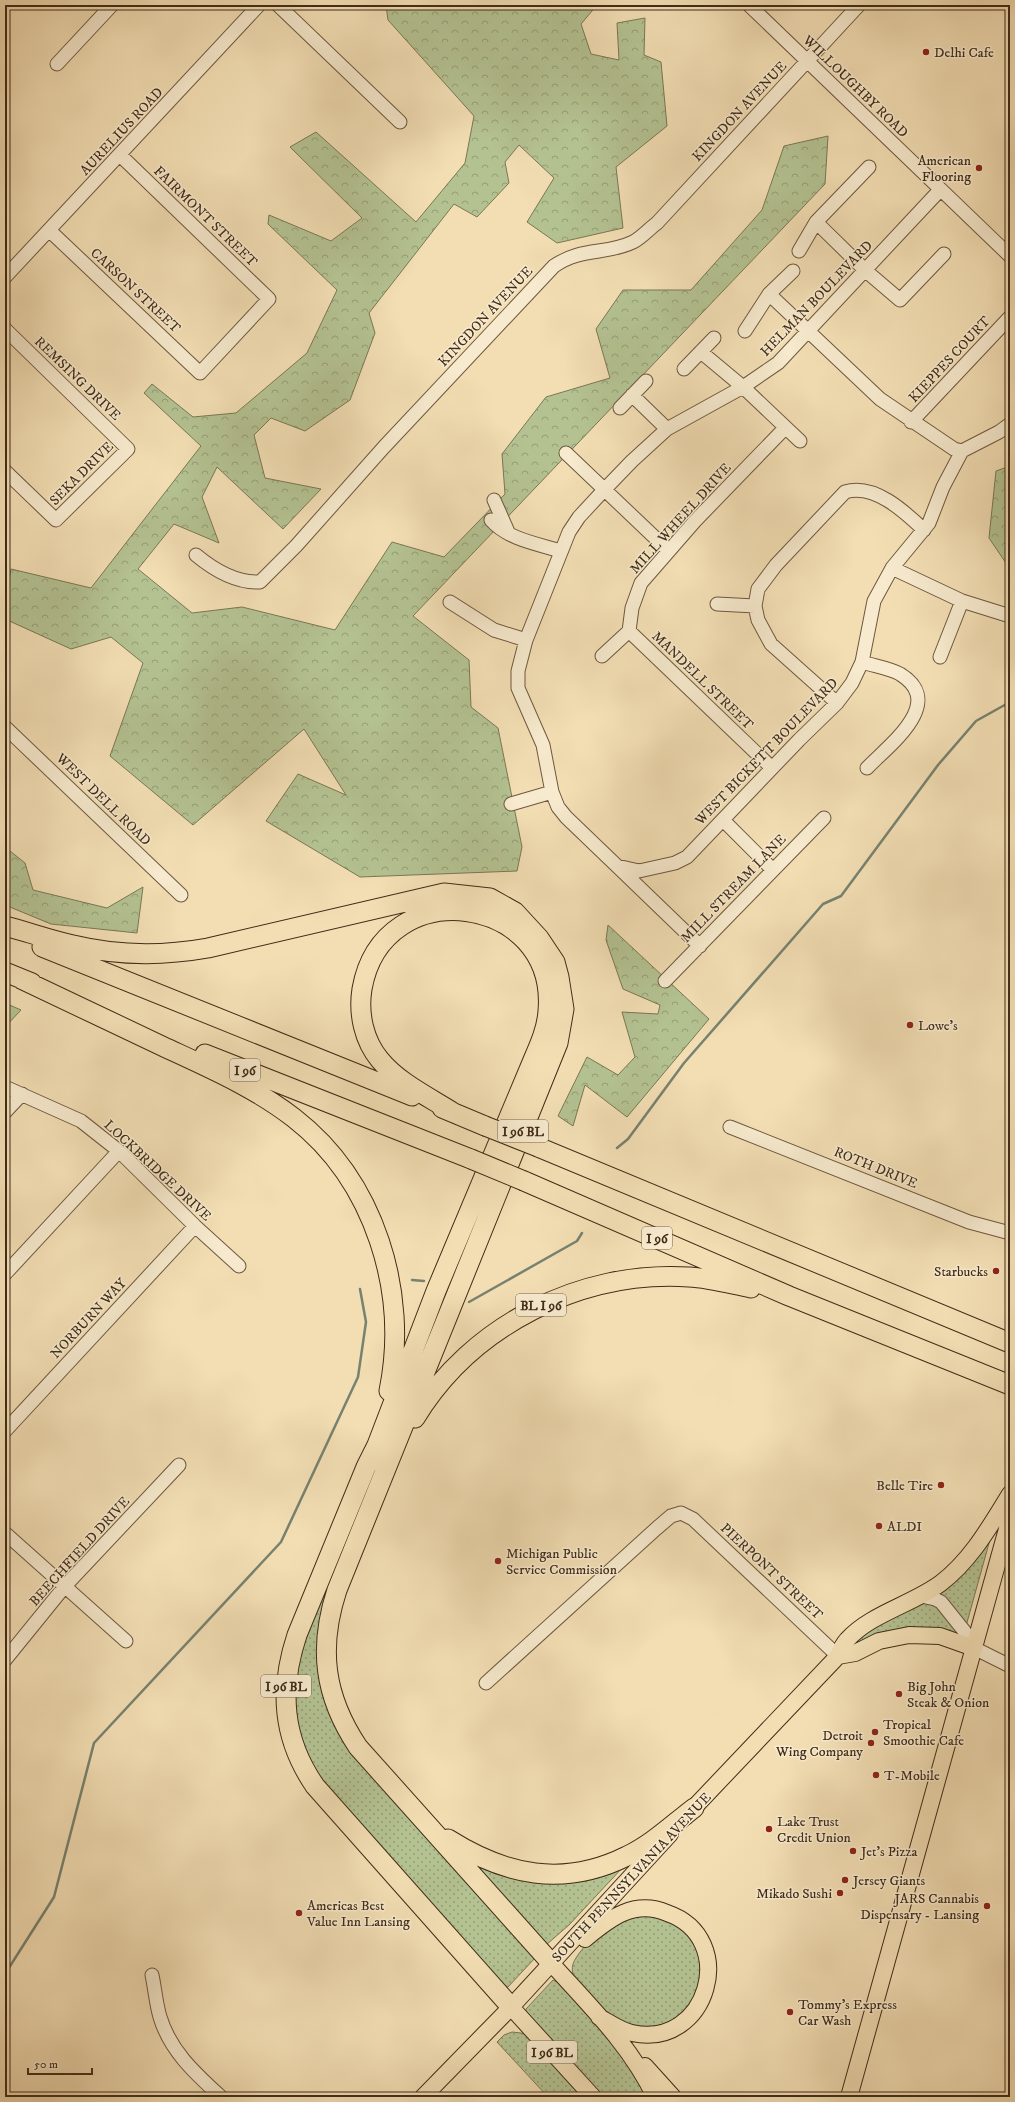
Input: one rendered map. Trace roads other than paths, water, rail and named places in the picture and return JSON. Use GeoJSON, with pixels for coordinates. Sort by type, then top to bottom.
{"type":"FeatureCollection","features":[{"type":"Feature","properties":{"kind":"highway","name":"I 96 BL"},"geometry":{"type":"LineString","coordinates":[[5,926],[84,948],[124,953],[162,954],[208,948],[444,893],[460,894],[490,898],[516,912],[539,938],[555,962],[564,1009],[558,1043],[377,1490],[332,1607],[326,1631],[327,1674],[340,1719],[350,1735],[428,1826],[552,1964]]}},
{"type":"Feature","properties":{"kind":"highway","name":"I 96 BL"},"geometry":{"type":"LineString","coordinates":[[454,1113],[401,1080],[380,1060],[366,1035],[362,1019],[361,1003],[363,984],[368,967],[386,940],[400,927],[418,917],[432,912],[454,910],[477,912],[494,918],[526,942],[536,956],[545,978],[548,997],[548,1015],[533,1060],[436,1291],[377,1445],[366,1467],[291,1654],[285,1694],[286,1715],[290,1734],[301,1763],[321,1794],[511,2007]]}},
{"type":"Feature","properties":{"kind":"highway"},"geometry":{"type":"LineString","coordinates":[[5,932],[538,1147],[1010,1343]]}},
{"type":"Feature","properties":{"kind":"highway","name":"I 96 BL"},"geometry":{"type":"LineString","coordinates":[[13,975],[193,1060],[261,1096],[308,1129],[327,1150],[347,1176],[368,1212],[379,1239],[389,1277],[394,1312],[395,1349],[392,1378],[366,1467]]}},
{"type":"Feature","properties":{"kind":"highway","name":"I 96"},"geometry":{"type":"LineString","coordinates":[[13,975],[471,1159],[789,1296],[1006,1384]]}},
{"type":"Feature","properties":{"kind":"highway","name":"BL I 96"},"geometry":{"type":"LineString","coordinates":[[377,1490],[412,1422],[438,1384],[474,1348],[511,1322],[539,1306],[569,1294],[594,1287],[638,1279],[670,1277],[715,1281],[789,1296]]}},
{"type":"Feature","properties":{"kind":"highway"},"geometry":{"type":"LineString","coordinates":[[428,1826],[466,1850],[493,1864],[530,1874],[557,1874],[582,1871],[628,1856],[694,1808]]}},
{"type":"Feature","properties":{"kind":"main road","name":"SOUTH PENNSYLVANIA AVENUE"},"geometry":{"type":"LineString","coordinates":[[423,2097],[552,1964],[694,1808],[838,1656],[846,1640],[875,1620],[921,1596],[949,1577],[967,1559],[1010,1494]]}},
{"type":"Feature","properties":{"kind":"main road"},"geometry":{"type":"LineString","coordinates":[[849,2097],[1010,1518]]}},
{"type":"Feature","properties":{"kind":"main road"},"geometry":{"type":"LineString","coordinates":[[838,1656],[855,1653],[879,1641],[909,1635],[940,1636],[974,1648]]}},
{"type":"Feature","properties":{"kind":"main road"},"geometry":{"type":"LineString","coordinates":[[552,1964],[610,1920],[630,1910],[647,1908],[664,1912],[679,1918],[692,1929],[706,1951],[709,1974],[704,1996],[691,2016],[684,2022],[668,2030],[644,2034],[627,2032],[599,2017]]}},
{"type":"Feature","properties":{"kind":"main road","name":"I 96 BL"},"geometry":{"type":"LineString","coordinates":[[552,1964],[616,2036],[643,2076],[655,2097]]}},
{"type":"Feature","properties":{"kind":"main road","name":"I 96 BL"},"geometry":{"type":"LineString","coordinates":[[511,2007],[592,2097]]}},
{"type":"Feature","properties":{"kind":"main road"},"geometry":{"type":"LineString","coordinates":[[616,2036],[673,2097]]}},
{"type":"Feature","properties":{"kind":"street"},"geometry":{"type":"LineString","coordinates":[[57,64],[112,5]]}},
{"type":"Feature","properties":{"kind":"street","name":"AURELIUS ROAD"},"geometry":{"type":"LineString","coordinates":[[5,277],[259,5]]}},
{"type":"Feature","properties":{"kind":"street"},"geometry":{"type":"LineString","coordinates":[[278,5],[400,122]]}},
{"type":"Feature","properties":{"kind":"street","name":"WILLOUGHBY ROAD"},"geometry":{"type":"LineString","coordinates":[[749,5],[1010,256]]}},
{"type":"Feature","properties":{"kind":"street","name":"KINGDON AVENUE"},"geometry":{"type":"LineString","coordinates":[[196,555],[213,569],[246,582],[260,582],[296,546],[384,447],[554,266],[566,258],[578,254],[624,246],[634,241],[651,228],[859,5]]}},
{"type":"Feature","properties":{"kind":"street","name":"FAIRMONT STREET"},"geometry":{"type":"LineString","coordinates":[[120,155],[269,299],[200,373]]}},
{"type":"Feature","properties":{"kind":"street"},"geometry":{"type":"LineString","coordinates":[[799,251],[816,222],[869,167]]}},
{"type":"Feature","properties":{"kind":"street","name":"HELMAN BOULEVARD"},"geometry":{"type":"LineString","coordinates":[[552,792],[543,745],[518,688],[518,671],[526,640],[569,532],[579,517],[604,490],[667,429],[743,387],[778,363],[866,271],[940,190]]}},
{"type":"Feature","properties":{"kind":"street"},"geometry":{"type":"LineString","coordinates":[[816,222],[866,271],[900,300],[944,254]]}},
{"type":"Feature","properties":{"kind":"street","name":"CARSON STREET"},"geometry":{"type":"LineString","coordinates":[[50,230],[200,373]]}},
{"type":"Feature","properties":{"kind":"street"},"geometry":{"type":"LineString","coordinates":[[745,331],[769,294],[792,271]]}},
{"type":"Feature","properties":{"kind":"street"},"geometry":{"type":"LineString","coordinates":[[769,294],[880,399],[911,422],[954,449],[962,451],[999,432],[1010,424]]}},
{"type":"Feature","properties":{"kind":"street","name":"KIEPPES COURT"},"geometry":{"type":"LineString","coordinates":[[911,422],[1010,317]]}},
{"type":"Feature","properties":{"kind":"street","name":"REMSING DRIVE"},"geometry":{"type":"LineString","coordinates":[[5,329],[128,449]]}},
{"type":"Feature","properties":{"kind":"street"},"geometry":{"type":"LineString","coordinates":[[684,370],[714,338]]}},
{"type":"Feature","properties":{"kind":"street"},"geometry":{"type":"LineString","coordinates":[[701,352],[743,387],[800,441]]}},
{"type":"Feature","properties":{"kind":"street"},"geometry":{"type":"LineString","coordinates":[[620,408],[646,381]]}},
{"type":"Feature","properties":{"kind":"street"},"geometry":{"type":"LineString","coordinates":[[632,395],[667,429]]}},
{"type":"Feature","properties":{"kind":"street","name":"MILL WHEEL DRIVE"},"geometry":{"type":"LineString","coordinates":[[630,631],[632,608],[641,583],[669,551],[785,428]]}},
{"type":"Feature","properties":{"kind":"street","name":"SEKA DRIVE"},"geometry":{"type":"LineString","coordinates":[[5,471],[56,520],[128,449]]}},
{"type":"Feature","properties":{"kind":"street","name":"WEST BICKETT BOULEVARD"},"geometry":{"type":"LineString","coordinates":[[617,866],[639,871],[675,863],[687,857],[772,768],[837,703],[852,683],[862,662],[874,601],[892,568],[924,530],[934,512],[943,487],[962,451]]}},
{"type":"Feature","properties":{"kind":"street"},"geometry":{"type":"LineString","coordinates":[[566,453],[669,551]]}},
{"type":"Feature","properties":{"kind":"street"},"geometry":{"type":"LineString","coordinates":[[837,703],[771,644],[758,620],[755,606],[758,589],[765,579],[845,492],[858,489],[883,498],[896,506],[924,530]]}},
{"type":"Feature","properties":{"kind":"street"},"geometry":{"type":"LineString","coordinates":[[494,500],[509,534]]}},
{"type":"Feature","properties":{"kind":"street"},"geometry":{"type":"LineString","coordinates":[[491,520],[498,529],[509,534],[561,551]]}},
{"type":"Feature","properties":{"kind":"street"},"geometry":{"type":"LineString","coordinates":[[892,568],[962,601],[1010,616]]}},
{"type":"Feature","properties":{"kind":"street"},"geometry":{"type":"LineString","coordinates":[[940,657],[962,601]]}},
{"type":"Feature","properties":{"kind":"street"},"geometry":{"type":"LineString","coordinates":[[450,602],[494,630],[526,640]]}},
{"type":"Feature","properties":{"kind":"street"},"geometry":{"type":"LineString","coordinates":[[717,604],[755,606]]}},
{"type":"Feature","properties":{"kind":"street"},"geometry":{"type":"LineString","coordinates":[[602,656],[630,631]]}},
{"type":"Feature","properties":{"kind":"street","name":"MANDELL STREET"},"geometry":{"type":"LineString","coordinates":[[630,631],[772,768]]}},
{"type":"Feature","properties":{"kind":"street"},"geometry":{"type":"LineString","coordinates":[[862,662],[900,674],[915,689],[919,700],[915,715],[909,724],[867,768]]}},
{"type":"Feature","properties":{"kind":"street","name":"WEST DELL ROAD"},"geometry":{"type":"LineString","coordinates":[[5,727],[181,895]]}},
{"type":"Feature","properties":{"kind":"street"},"geometry":{"type":"LineString","coordinates":[[511,804],[552,792],[558,807],[566,817],[700,946]]}},
{"type":"Feature","properties":{"kind":"street","name":"MILL STREAM LANE"},"geometry":{"type":"LineString","coordinates":[[665,981],[824,818]]}},
{"type":"Feature","properties":{"kind":"street"},"geometry":{"type":"LineString","coordinates":[[723,820],[773,870]]}},
{"type":"Feature","properties":{"kind":"street","name":"LOCKBRIDGE DRIVE"},"geometry":{"type":"LineString","coordinates":[[5,1087],[81,1121],[119,1151],[195,1226],[240,1266]]}},
{"type":"Feature","properties":{"kind":"street"},"geometry":{"type":"LineString","coordinates":[[5,1112],[22,1094]]}},
{"type":"Feature","properties":{"kind":"street","name":"ROTH DRIVE"},"geometry":{"type":"LineString","coordinates":[[730,1127],[962,1219],[1010,1233]]}},
{"type":"Feature","properties":{"kind":"street"},"geometry":{"type":"LineString","coordinates":[[5,1274],[119,1151]]}},
{"type":"Feature","properties":{"kind":"street","name":"NORBURN WAY"},"geometry":{"type":"LineString","coordinates":[[5,1431],[195,1226]]}},
{"type":"Feature","properties":{"kind":"street","name":"BEECHFIELD DRIVE"},"geometry":{"type":"LineString","coordinates":[[5,1660],[65,1586],[179,1465]]}},
{"type":"Feature","properties":{"kind":"street","name":"PIERPONT STREET"},"geometry":{"type":"LineString","coordinates":[[486,1683],[657,1528],[671,1516],[681,1513],[693,1519],[838,1656]]}},
{"type":"Feature","properties":{"kind":"street"},"geometry":{"type":"LineString","coordinates":[[5,1533],[126,1642]]}},
{"type":"Feature","properties":{"kind":"street"},"geometry":{"type":"LineString","coordinates":[[921,1596],[934,1598],[941,1602],[965,1632],[974,1648],[1010,1666]]}},
{"type":"Feature","properties":{"kind":"street"},"geometry":{"type":"LineString","coordinates":[[152,1975],[160,2018],[179,2056],[221,2097]]}},
{"type":"Feature","properties":{"kind":"waterway"},"geometry":{"type":"LineString","coordinates":[[1010,493],[1008,497],[1010,501]]}},
{"type":"Feature","properties":{"kind":"waterway"},"geometry":{"type":"LineString","coordinates":[[1010,523],[1006,529],[1010,538]]}},
{"type":"Feature","properties":{"kind":"waterway"},"geometry":{"type":"LineString","coordinates":[[617,1148],[628,1139],[684,1063],[823,904],[841,896],[938,765],[976,721],[1010,702]]}},
{"type":"Feature","properties":{"kind":"waterway"},"geometry":{"type":"LineString","coordinates":[[469,1302],[577,1241],[582,1233]]}},
{"type":"Feature","properties":{"kind":"waterway"},"geometry":{"type":"LineString","coordinates":[[412,1280],[424,1281]]}},
{"type":"Feature","properties":{"kind":"waterway"},"geometry":{"type":"LineString","coordinates":[[5,1974],[54,1897],[94,1743],[281,1542],[358,1377],[366,1322],[360,1289]]}},
{"type":"Feature","properties":{"kind":"place","name":"Delhi Cafe"},"geometry":{"type":"Point","coordinates":[926,52]}},
{"type":"Feature","properties":{"kind":"place","name":"American Flooring"},"geometry":{"type":"Point","coordinates":[979,168]}},
{"type":"Feature","properties":{"kind":"place","name":"Lowe's"},"geometry":{"type":"Point","coordinates":[910,1025]}},
{"type":"Feature","properties":{"kind":"place","name":"Starbucks"},"geometry":{"type":"Point","coordinates":[996,1271]}},
{"type":"Feature","properties":{"kind":"place","name":"Belle Tire"},"geometry":{"type":"Point","coordinates":[941,1485]}},
{"type":"Feature","properties":{"kind":"place","name":"ALDI"},"geometry":{"type":"Point","coordinates":[879,1526]}},
{"type":"Feature","properties":{"kind":"place","name":"Michigan Public Service Commission"},"geometry":{"type":"Point","coordinates":[498,1561]}},
{"type":"Feature","properties":{"kind":"place","name":"Big John Steak & Onion"},"geometry":{"type":"Point","coordinates":[899,1694]}},
{"type":"Feature","properties":{"kind":"place","name":"Tropical Smoothie Cafe"},"geometry":{"type":"Point","coordinates":[875,1732]}},
{"type":"Feature","properties":{"kind":"place","name":"Detroit Wing Company"},"geometry":{"type":"Point","coordinates":[871,1743]}},
{"type":"Feature","properties":{"kind":"place","name":"T-Mobile"},"geometry":{"type":"Point","coordinates":[876,1775]}},
{"type":"Feature","properties":{"kind":"place","name":"Lake Trust Credit Union"},"geometry":{"type":"Point","coordinates":[769,1829]}},
{"type":"Feature","properties":{"kind":"place","name":"Jet's Pizza"},"geometry":{"type":"Point","coordinates":[853,1851]}},
{"type":"Feature","properties":{"kind":"place","name":"Jersey Giants"},"geometry":{"type":"Point","coordinates":[845,1880]}},
{"type":"Feature","properties":{"kind":"place","name":"Mikado Sushi"},"geometry":{"type":"Point","coordinates":[840,1893]}},
{"type":"Feature","properties":{"kind":"place","name":"JARS Cannabis Dispensary - Lansing"},"geometry":{"type":"Point","coordinates":[987,1906]}},
{"type":"Feature","properties":{"kind":"place","name":"Americas Best Value Inn Lansing"},"geometry":{"type":"Point","coordinates":[299,1913]}},
{"type":"Feature","properties":{"kind":"place","name":"Tommy's Express Car Wash"},"geometry":{"type":"Point","coordinates":[790,2012]}}]}
